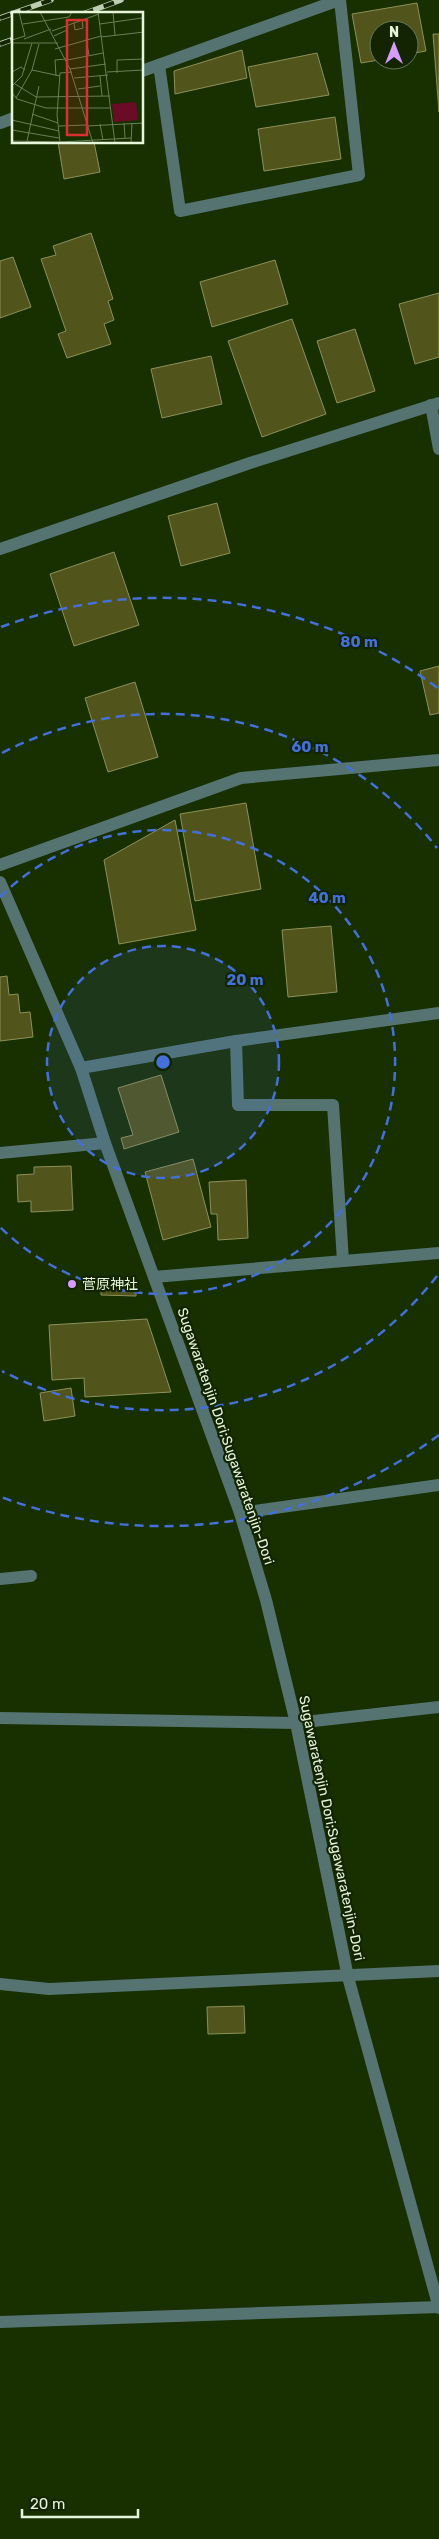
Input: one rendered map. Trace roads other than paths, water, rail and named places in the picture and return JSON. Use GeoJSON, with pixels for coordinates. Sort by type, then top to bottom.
{"type":"FeatureCollection","features":[{"type":"Feature","properties":{"kind":"street"},"geometry":{"type":"LineString","coordinates":[[144,70],[158,65],[340,0],[359,175],[180,211],[158,65]]}},
{"type":"Feature","properties":{"kind":"street"},"geometry":{"type":"LineString","coordinates":[[0,123],[12,119]]}},
{"type":"Feature","properties":{"kind":"street"},"geometry":{"type":"LineString","coordinates":[[0,549],[435,404],[439,449]]}},
{"type":"Feature","properties":{"kind":"street"},"geometry":{"type":"LineString","coordinates":[[0,865],[240,778],[439,760]]}},
{"type":"Feature","properties":{"kind":"street","name":"Sugawaratenjin Dori;Sugawaratenjin-Dori"},"geometry":{"type":"LineString","coordinates":[[0,882],[81,1068],[105,1143],[240,1513],[266,1600],[296,1723],[348,1976],[439,2308]]}},
{"type":"Feature","properties":{"kind":"street"},"geometry":{"type":"LineString","coordinates":[[81,1068],[236,1040],[439,1013]]}},
{"type":"Feature","properties":{"kind":"street"},"geometry":{"type":"LineString","coordinates":[[236,1040],[238,1105],[333,1105],[343,1261]]}},
{"type":"Feature","properties":{"kind":"street"},"geometry":{"type":"LineString","coordinates":[[0,1154],[105,1143]]}},
{"type":"Feature","properties":{"kind":"street"},"geometry":{"type":"LineString","coordinates":[[154,1277],[439,1253]]}},
{"type":"Feature","properties":{"kind":"street"},"geometry":{"type":"LineString","coordinates":[[240,1513],[439,1484]]}},
{"type":"Feature","properties":{"kind":"street"},"geometry":{"type":"LineString","coordinates":[[0,1579],[31,1576]]}},
{"type":"Feature","properties":{"kind":"street"},"geometry":{"type":"LineString","coordinates":[[0,1718],[296,1723],[439,1707]]}},
{"type":"Feature","properties":{"kind":"street"},"geometry":{"type":"LineString","coordinates":[[0,1984],[49,1989],[439,1971]]}},
{"type":"Feature","properties":{"kind":"street"},"geometry":{"type":"LineString","coordinates":[[0,2322],[439,2308]]}},
{"type":"Feature","properties":{"kind":"railway"},"geometry":{"type":"LineString","coordinates":[[17,12],[51,0]]}},
{"type":"Feature","properties":{"kind":"railway"},"geometry":{"type":"LineString","coordinates":[[88,12],[121,0]]}},
{"type":"Feature","properties":{"kind":"railway"},"geometry":{"type":"LineString","coordinates":[[0,18],[12,14]]}},
{"type":"Feature","properties":{"kind":"railway"},"geometry":{"type":"LineString","coordinates":[[0,44],[12,40]]}},
{"type":"Feature","properties":{"kind":"place","name":"菅原神社"},"geometry":{"type":"Point","coordinates":[72,1284]}}]}
